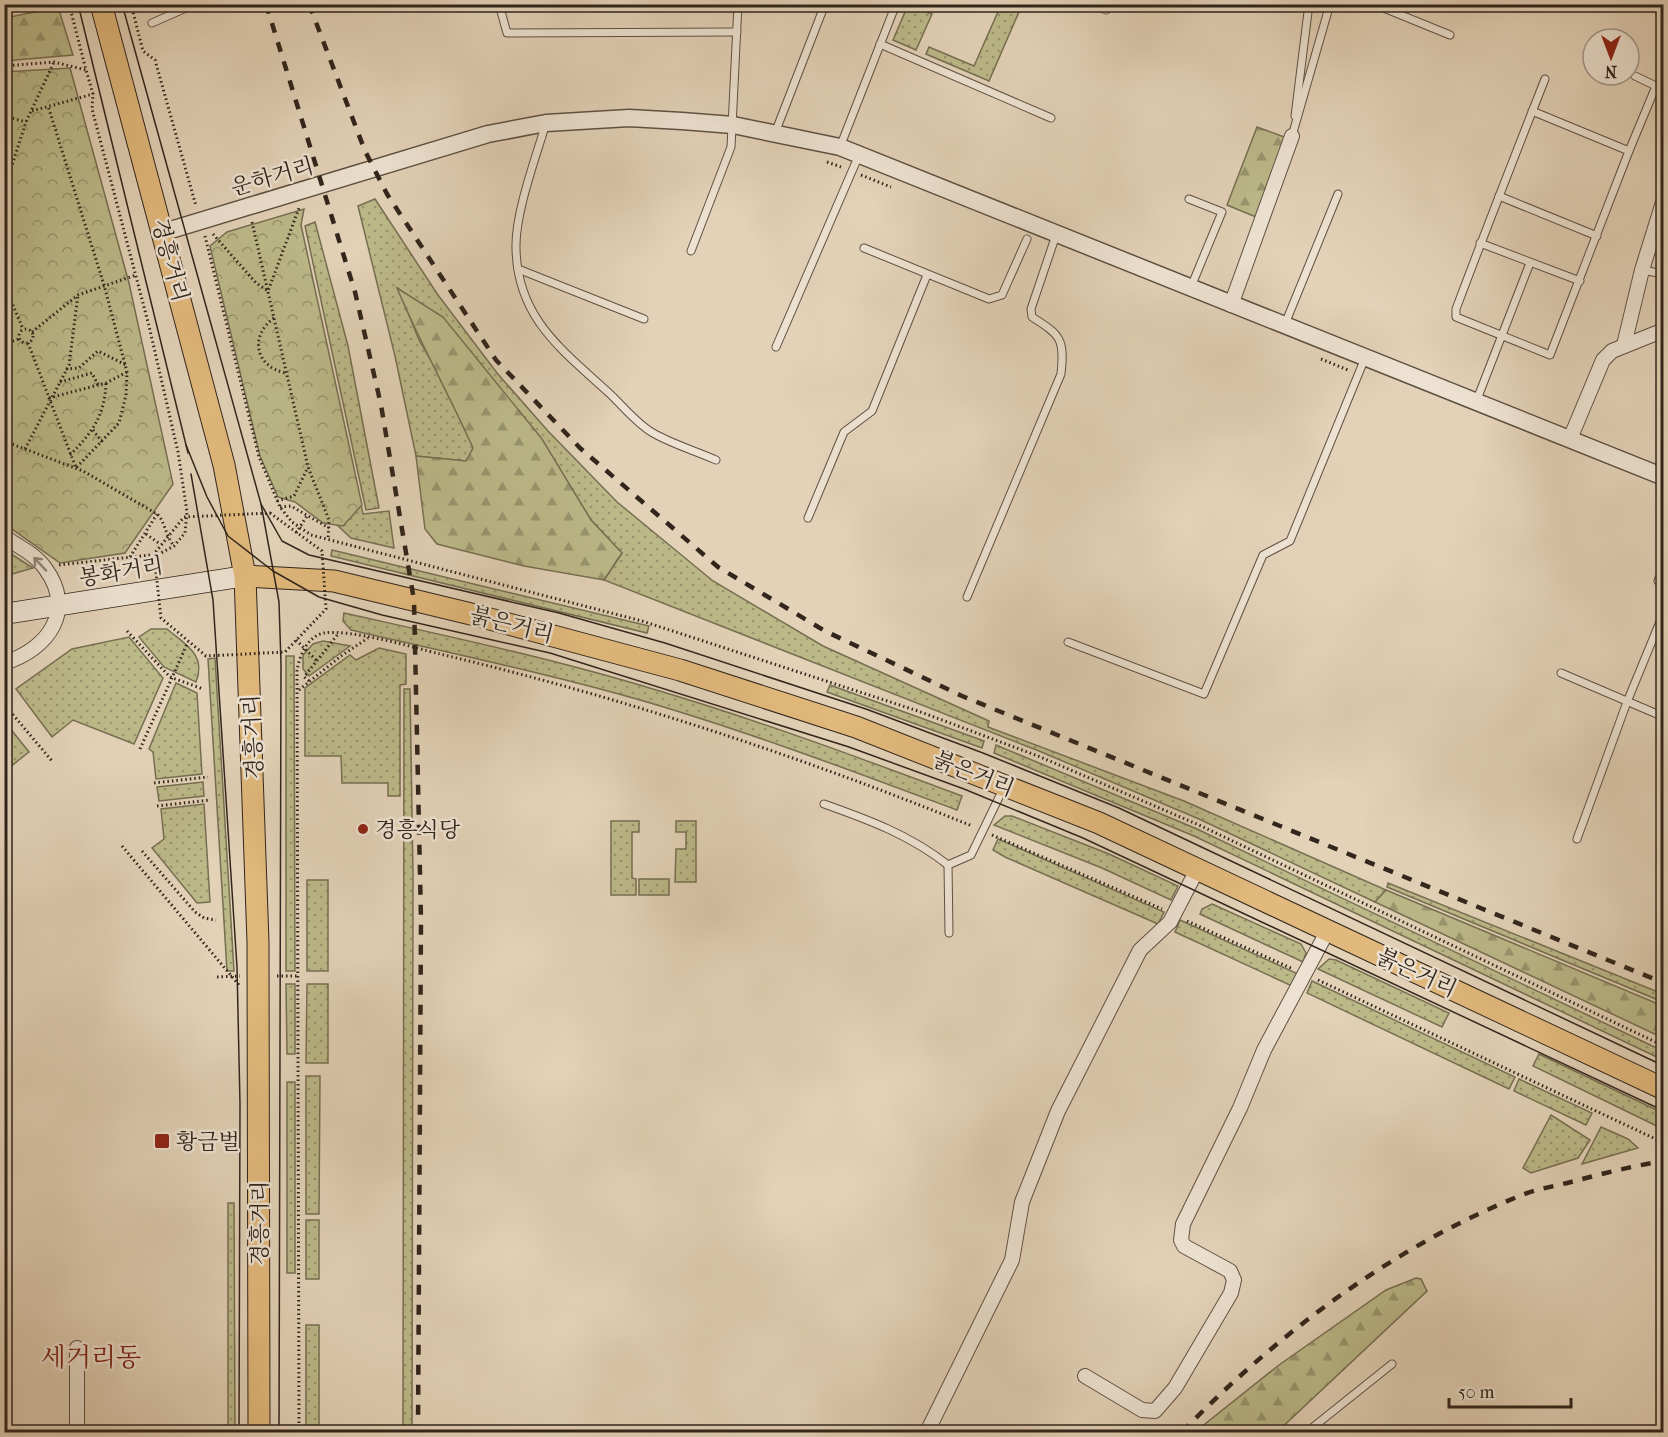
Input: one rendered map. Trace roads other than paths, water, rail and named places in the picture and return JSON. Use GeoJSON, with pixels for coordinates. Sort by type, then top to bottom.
{"type":"FeatureCollection","features":[{"type":"Feature","properties":{"kind":"main road","name":"경흥거리"},"geometry":{"type":"LineString","coordinates":[[101,4],[164,232],[224,465],[245,576],[258,942],[259,1432]]}},
{"type":"Feature","properties":{"kind":"main road","name":"봉화거리"},"geometry":{"type":"LineString","coordinates":[[4,614],[245,576]]}},
{"type":"Feature","properties":{"kind":"main road","name":"붉은거리"},"geometry":{"type":"LineString","coordinates":[[245,576],[334,581],[615,651],[736,687],[856,727],[1005,785],[1198,868],[1664,1089]]}},
{"type":"Feature","properties":{"kind":"street","name":"운하거리"},"geometry":{"type":"LineString","coordinates":[[164,232],[488,134],[546,123],[628,118],[733,125],[840,147],[1664,477]]}},
{"type":"Feature","properties":{"kind":"street"},"geometry":{"type":"LineString","coordinates":[[1231,305],[1292,136]]}},
{"type":"Feature","properties":{"kind":"street"},"geometry":{"type":"LineString","coordinates":[[1624,345],[1642,270],[1664,199]]}},
{"type":"Feature","properties":{"kind":"street"},"geometry":{"type":"LineString","coordinates":[[1570,439],[1602,360],[1612,351],[1624,345],[1664,330]]}},
{"type":"Feature","properties":{"kind":"street"},"geometry":{"type":"LineString","coordinates":[[4,537],[44,566],[54,582],[60,604],[50,636],[32,650],[4,663]]}},
{"type":"Feature","properties":{"kind":"street"},"geometry":{"type":"LineString","coordinates":[[927,1432],[1012,1260],[1022,1202],[1058,1111],[1140,950],[1170,922],[1198,868]]}},
{"type":"Feature","properties":{"kind":"street"},"geometry":{"type":"LineString","coordinates":[[1085,1376],[1143,1410],[1155,1411],[1175,1388],[1231,1293],[1234,1280],[1230,1271],[1184,1246],[1183,1224],[1240,1107],[1264,1050],[1328,930]]}},
{"type":"Feature","properties":{"kind":"street"},"geometry":{"type":"LineString","coordinates":[[77,1348],[77,1432]]}},
{"type":"Feature","properties":{"kind":"lane"},"geometry":{"type":"LineString","coordinates":[[152,23],[195,4]]}},
{"type":"Feature","properties":{"kind":"lane"},"geometry":{"type":"LineString","coordinates":[[500,4],[507,33],[737,32]]}},
{"type":"Feature","properties":{"kind":"lane"},"geometry":{"type":"LineString","coordinates":[[691,251],[731,147],[738,4]]}},
{"type":"Feature","properties":{"kind":"lane"},"geometry":{"type":"LineString","coordinates":[[775,133],[825,4]]}},
{"type":"Feature","properties":{"kind":"lane"},"geometry":{"type":"LineString","coordinates":[[840,147],[896,4]]}},
{"type":"Feature","properties":{"kind":"lane"},"geometry":{"type":"LineString","coordinates":[[1093,4],[1106,10]]}},
{"type":"Feature","properties":{"kind":"lane"},"geometry":{"type":"LineString","coordinates":[[1292,136],[1309,4]]}},
{"type":"Feature","properties":{"kind":"lane"},"geometry":{"type":"LineString","coordinates":[[1292,136],[1330,4]]}},
{"type":"Feature","properties":{"kind":"lane"},"geometry":{"type":"LineString","coordinates":[[1374,4],[1450,35]]}},
{"type":"Feature","properties":{"kind":"lane"},"geometry":{"type":"LineString","coordinates":[[880,44],[1051,118]]}},
{"type":"Feature","properties":{"kind":"lane"},"geometry":{"type":"LineString","coordinates":[[1545,79],[1480,243],[1456,309],[1456,317],[1550,355],[1656,86],[1641,78]]}},
{"type":"Feature","properties":{"kind":"lane"},"geometry":{"type":"LineString","coordinates":[[1532,111],[1629,151]]}},
{"type":"Feature","properties":{"kind":"lane"},"geometry":{"type":"LineString","coordinates":[[546,123],[521,217],[516,245],[524,296],[551,340],[652,432],[716,460]]}},
{"type":"Feature","properties":{"kind":"lane"},"geometry":{"type":"LineString","coordinates":[[776,347],[859,155]]}},
{"type":"Feature","properties":{"kind":"lane"},"geometry":{"type":"LineString","coordinates":[[1284,326],[1338,194]]}},
{"type":"Feature","properties":{"kind":"lane"},"geometry":{"type":"LineString","coordinates":[[1499,196],[1597,236]]}},
{"type":"Feature","properties":{"kind":"lane"},"geometry":{"type":"LineString","coordinates":[[1189,200],[1222,212],[1190,289]]}},
{"type":"Feature","properties":{"kind":"lane"},"geometry":{"type":"LineString","coordinates":[[967,597],[1061,374],[1063,354],[1057,333],[1032,317],[1031,309],[1056,235]]}},
{"type":"Feature","properties":{"kind":"lane"},"geometry":{"type":"LineString","coordinates":[[864,248],[988,299],[1002,295],[1027,239]]}},
{"type":"Feature","properties":{"kind":"lane"},"geometry":{"type":"LineString","coordinates":[[1480,243],[1580,282]]}},
{"type":"Feature","properties":{"kind":"lane"},"geometry":{"type":"LineString","coordinates":[[1476,402],[1530,263]]}},
{"type":"Feature","properties":{"kind":"lane"},"geometry":{"type":"LineString","coordinates":[[518,269],[644,318]]}},
{"type":"Feature","properties":{"kind":"lane"},"geometry":{"type":"LineString","coordinates":[[1642,270],[1664,274]]}},
{"type":"Feature","properties":{"kind":"lane"},"geometry":{"type":"LineString","coordinates":[[808,518],[844,432],[872,411],[927,274]]}},
{"type":"Feature","properties":{"kind":"lane"},"geometry":{"type":"LineString","coordinates":[[1068,642],[1204,694],[1263,555],[1290,541],[1365,358]]}},
{"type":"Feature","properties":{"kind":"lane"},"geometry":{"type":"LineString","coordinates":[[1664,566],[1658,581],[1664,587]]}},
{"type":"Feature","properties":{"kind":"lane"},"geometry":{"type":"LineString","coordinates":[[1577,839],[1627,702],[1664,612]]}},
{"type":"Feature","properties":{"kind":"lane"},"geometry":{"type":"LineString","coordinates":[[1561,673],[1664,717]]}},
{"type":"Feature","properties":{"kind":"lane"},"geometry":{"type":"LineString","coordinates":[[948,865],[970,855],[1005,785]]}},
{"type":"Feature","properties":{"kind":"lane"},"geometry":{"type":"LineString","coordinates":[[824,804],[890,828],[928,849],[948,865]]}},
{"type":"Feature","properties":{"kind":"lane"},"geometry":{"type":"LineString","coordinates":[[948,865],[949,933]]}},
{"type":"Feature","properties":{"kind":"lane"},"geometry":{"type":"LineString","coordinates":[[1307,1432],[1392,1364]]}},
{"type":"Feature","properties":{"kind":"tram line"},"geometry":{"type":"LineString","coordinates":[[78,4],[188,453]]}},
{"type":"Feature","properties":{"kind":"tram line"},"geometry":{"type":"LineString","coordinates":[[122,4],[261,504],[279,602],[281,664],[279,1432]]}},
{"type":"Feature","properties":{"kind":"tram line"},"geometry":{"type":"LineString","coordinates":[[186,445],[207,497],[228,536],[273,571],[319,597],[382,615],[550,653],[849,747],[964,789],[1083,838],[1664,1111]]}},
{"type":"Feature","properties":{"kind":"tram line"},"geometry":{"type":"LineString","coordinates":[[191,474],[213,600],[237,967],[240,1104],[239,1432]]}},
{"type":"Feature","properties":{"kind":"tram line"},"geometry":{"type":"LineString","coordinates":[[261,504],[282,541],[309,555],[559,613],[665,643],[866,709],[983,753],[1119,808],[1664,1066]]}},
{"type":"Feature","properties":{"kind":"railway"},"geometry":{"type":"LineString","coordinates":[[266,4],[355,292],[381,405],[414,600],[421,920],[418,1432]]}},
{"type":"Feature","properties":{"kind":"railway"},"geometry":{"type":"LineString","coordinates":[[309,4],[365,151],[387,194],[496,360],[580,448],[718,567],[825,631],[962,696],[1664,983]]}},
{"type":"Feature","properties":{"kind":"railway"},"geometry":{"type":"LineString","coordinates":[[1182,1432],[1257,1361],[1298,1327],[1383,1267],[1428,1240],[1528,1193],[1617,1170],[1664,1161]]}},
{"type":"Feature","properties":{"kind":"place","name":"경흥식당"},"geometry":{"type":"Point","coordinates":[363,829]}},
{"type":"Feature","properties":{"kind":"place","name":"황금벌"},"geometry":{"type":"Point","coordinates":[162,1141]}},
{"type":"Feature","properties":{"kind":"district","name":"세거리동"},"geometry":{"type":"Point","coordinates":[91,1357]}}]}
